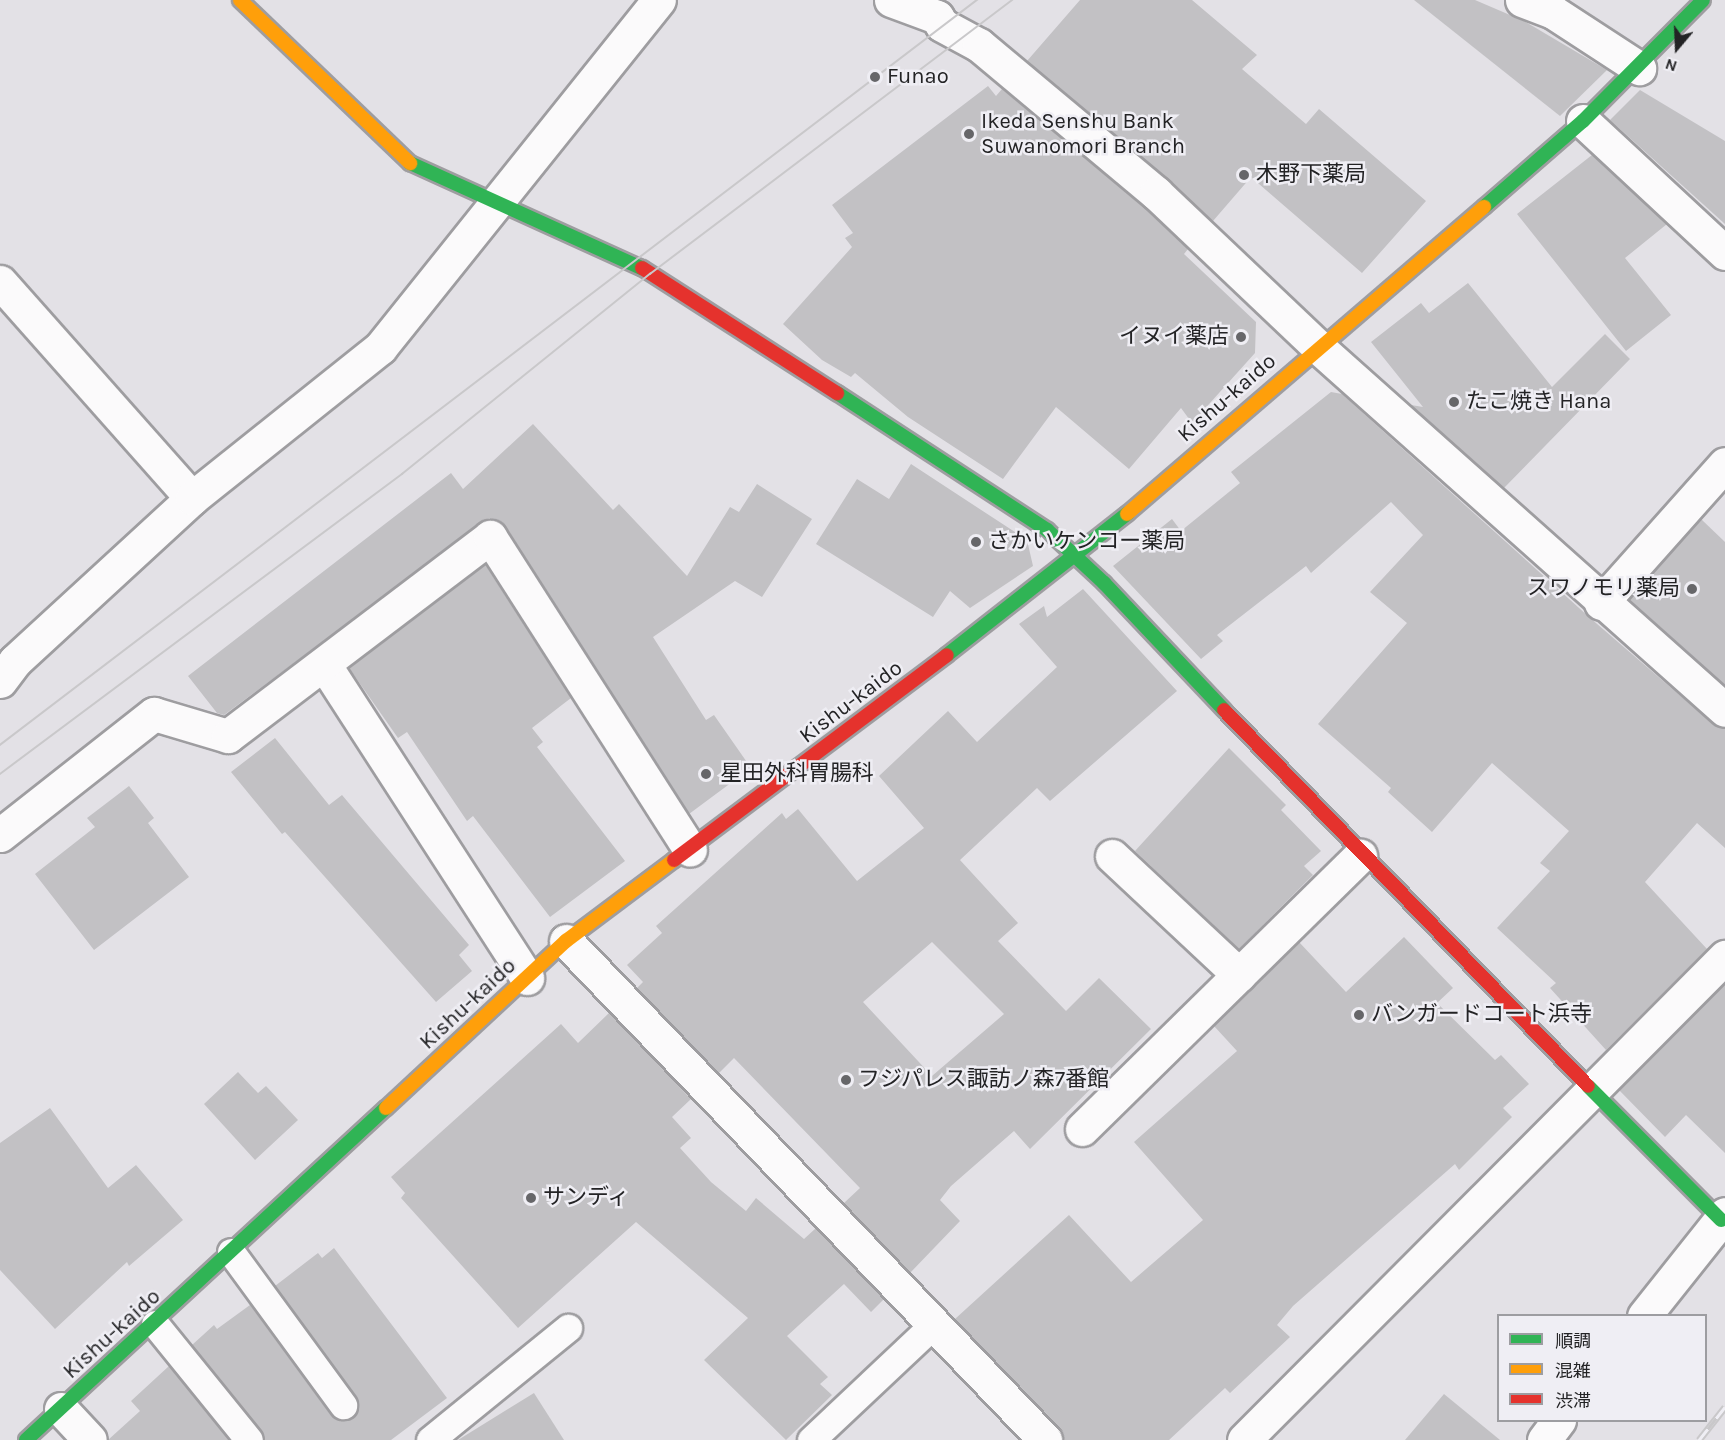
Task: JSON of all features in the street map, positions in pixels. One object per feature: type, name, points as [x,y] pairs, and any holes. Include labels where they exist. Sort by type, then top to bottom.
[{"type":"street","points":[[240,0],[404,160],[631,262],[680,290],[1047,530],[1077,557],[1360,856],[1723,1217],[1646,1314]]},
{"type":"street","points":[[0,681],[15,661],[192,498],[380,348],[499,204],[659,0]]},
{"type":"street","points":[[891,0],[937,17],[942,25],[995,56],[1156,193],[1318,347],[1601,603],[1725,710]]},
{"type":"street","points":[[1522,0],[1553,12],[1639,68]]},
{"type":"street","name":"Kishu-kaido","points":[[26,1440],[155,1324],[566,941],[1077,557],[1583,121],[1639,68],[1703,0]]},
{"type":"street","points":[[1583,121],[1725,253]]},
{"type":"street","points":[[0,282],[192,498]]},
{"type":"street","points":[[1601,603],[1725,464]]},
{"type":"street","points":[[0,835],[154,714],[228,736],[490,537],[690,850]]},
{"type":"street","points":[[324,664],[527,978]]},
{"type":"street","points":[[1112,856],[1239,975]]},
{"type":"street","points":[[1082,1129],[1360,856]]},
{"type":"street","points":[[566,941],[1045,1440]]},
{"type":"street","points":[[1244,1440],[1591,1088],[1725,957]]},
{"type":"street","points":[[61,1409],[90,1440]]},
{"type":"street","points":[[1544,1440],[1558,1422]]},
{"type":"lane","points":[[231,1252],[343,1405]]},
{"type":"lane","points":[[155,1324],[249,1440]]},
{"type":"lane","points":[[811,1440],[934,1324]]},
{"type":"lane","points":[[430,1440],[568,1328]]},
{"type":"building","points":[[1080,0],[1192,0],[1257,55],[1242,69],[1278,100],[1306,124],[1319,109],[1426,201],[1362,273],[1251,177],[1213,221],[1027,61]]},
{"type":"building","points":[[1414,0],[1475,0],[1524,21],[1607,70],[1560,116]]},
{"type":"building","points":[[988,86],[996,96],[1002,89],[1144,207],[1188,249],[1184,254],[1256,322],[1255,353],[1192,423],[1181,408],[1129,469],[1056,407],[1003,479],[908,417],[855,373],[851,377],[822,360],[783,324],[852,247],[845,238],[853,233],[832,205]]},
{"type":"building","points":[[1640,90],[1725,141],[1725,224],[1610,120]]},
{"type":"building","points":[[1592,155],[1667,224],[1625,258],[1671,315],[1626,351],[1517,214]]},
{"type":"building","points":[[1468,283],[1552,387],[1605,334],[1630,359],[1504,488],[1411,405],[1423,407],[1371,342],[1421,303],[1429,313]]},
{"type":"building","points":[[1331,392],[1342,394],[1589,617],[1713,724],[1725,728],[1725,848],[1697,823],[1645,882],[1707,949],[1606,1050],[1550,988],[1556,983],[1497,928],[1550,871],[1540,863],[1569,831],[1492,763],[1432,832],[1388,792],[1391,788],[1318,724],[1407,623],[1370,592],[1423,535],[1391,502],[1311,573],[1306,566],[1217,635],[1223,641],[1201,659],[1113,566],[1172,519],[1181,531],[1240,483],[1231,472]]},
{"type":"building","points":[[533,424],[613,510],[619,504],[687,576],[730,507],[739,512],[757,484],[812,519],[762,597],[735,581],[653,637],[706,720],[714,715],[751,768],[689,814],[506,527],[489,518],[224,715],[217,713],[188,676],[451,473],[463,489]]},
{"type":"building","points":[[911,464],[1027,540],[1033,566],[970,608],[950,591],[933,617],[816,544],[857,479],[889,499]]},
{"type":"building","points":[[1701,519],[1725,542],[1725,685],[1629,599]]},
{"type":"building","points":[[485,564],[571,698],[532,728],[543,742],[537,747],[625,861],[550,917],[473,816],[467,821],[407,732],[398,738],[349,668]]},
{"type":"building","points":[[1083,589],[1177,691],[1050,801],[1037,788],[960,860],[1018,923],[998,941],[1066,1011],[1099,978],[1151,1029],[1030,1149],[1014,1131],[951,1186],[940,1200],[960,1221],[910,1273],[844,1203],[860,1188],[734,1058],[719,1073],[637,988],[643,982],[627,965],[662,933],[656,926],[782,813],[786,819],[798,809],[857,881],[924,828],[879,776],[948,711],[977,742],[1057,667],[1019,624],[1044,606],[1047,617]],"holes":[[[932,942],[1004,1014],[932,1076],[863,1002]]]},
{"type":"building","points":[[275,738],[329,805],[342,795],[469,945],[459,955],[472,971],[436,1002],[285,832],[282,834],[231,772]]},
{"type":"building","points":[[1229,748],[1286,805],[1281,810],[1321,851],[1304,866],[1313,875],[1239,949],[1135,851]]},
{"type":"building","points":[[129,786],[154,818],[148,823],[189,877],[94,950],[35,874],[95,827],[87,818]]},
{"type":"building","points":[[1404,937],[1453,988],[1437,1003],[1495,1060],[1501,1055],[1529,1084],[1503,1108],[1512,1117],[1459,1170],[1455,1164],[1293,1306],[1277,1325],[1290,1337],[1230,1393],[1225,1388],[1169,1440],[1065,1440],[1059,1427],[955,1319],[1069,1215],[1131,1282],[1203,1220],[1134,1142],[1237,1051],[1214,1026],[1299,942],[1346,992]]},
{"type":"building","points":[[1725,984],[1725,1153],[1686,1115],[1665,1137],[1619,1090]]},
{"type":"building","points":[[609,1013],[691,1099],[672,1117],[691,1138],[680,1148],[711,1182],[746,1211],[756,1198],[804,1239],[816,1228],[884,1299],[871,1312],[844,1284],[787,1336],[828,1377],[820,1384],[832,1395],[786,1440],[704,1360],[748,1318],[636,1222],[518,1328],[401,1198],[405,1193],[391,1177],[561,1024],[578,1043]]},
{"type":"building","points":[[238,1072],[258,1093],[266,1086],[298,1120],[255,1160],[204,1104]]},
{"type":"building","points":[[50,1108],[108,1188],[136,1165],[183,1220],[129,1266],[127,1262],[55,1329],[0,1270],[0,1143]]},
{"type":"building","points":[[334,1248],[447,1398],[391,1440],[264,1440],[192,1345],[214,1325],[217,1329],[250,1305],[330,1414],[337,1420],[352,1418],[358,1411],[356,1396],[275,1286],[318,1253],[322,1258]]},
{"type":"building","points":[[169,1366],[229,1440],[108,1440],[140,1411],[131,1401]]},
{"type":"building","points":[[534,1393],[564,1440],[458,1440]]},
{"type":"building","points":[[1444,1394],[1500,1440],[1405,1440]]},
{"type":"tram line","points":[[0,745],[977,0]]},
{"type":"tram line","points":[[0,774],[402,474],[650,274],[1012,0]]},
{"type":"railway","points":[[1699,1440],[1725,1407]]},
{"type":"traffic: fast","points":[[1484,207],[1583,121],[1703,0]]},
{"type":"traffic: fast","points":[[410,163],[642,268]]},
{"type":"traffic: fast","points":[[837,393],[1047,530],[1104,583],[1224,710]]},
{"type":"traffic: fast","points":[[947,655],[1127,514]]},
{"type":"traffic: fast","points":[[1588,1086],[1721,1220]]},
{"type":"traffic: fast","points":[[26,1440],[386,1108]]},
{"type":"traffic: slow","points":[[240,0],[410,163]]},
{"type":"traffic: slow","points":[[1127,514],[1484,207]]},
{"type":"traffic: slow","points":[[386,1108],[566,941],[674,860]]},
{"type":"traffic: jam","points":[[642,268],[837,393]]},
{"type":"traffic: jam","points":[[674,860],[947,655]]},
{"type":"traffic: jam","points":[[1224,710],[1588,1086]]},
{"type":"place","name":"Funao","points":[[875,77]]},
{"type":"place","name":"Ikeda Senshu Bank Suwanomori Branch","points":[[969,134]]},
{"type":"place","name":"木野下薬局","points":[[1244,175]]},
{"type":"place","name":"イヌイ薬店","points":[[1241,337]]},
{"type":"place","name":"たこ焼き Hana","points":[[1454,402]]},
{"type":"place","name":"さかいケンコー薬局","points":[[976,542]]},
{"type":"place","name":"スワノモリ薬局","points":[[1692,589]]},
{"type":"place","name":"星田外科胃腸科","points":[[706,774]]},
{"type":"place","name":"バンガードコート浜寺","points":[[1359,1015]]},
{"type":"place","name":"フジパレス諏訪ノ森7番館","points":[[846,1080]]},
{"type":"place","name":"サンディ","points":[[531,1198]]}]
